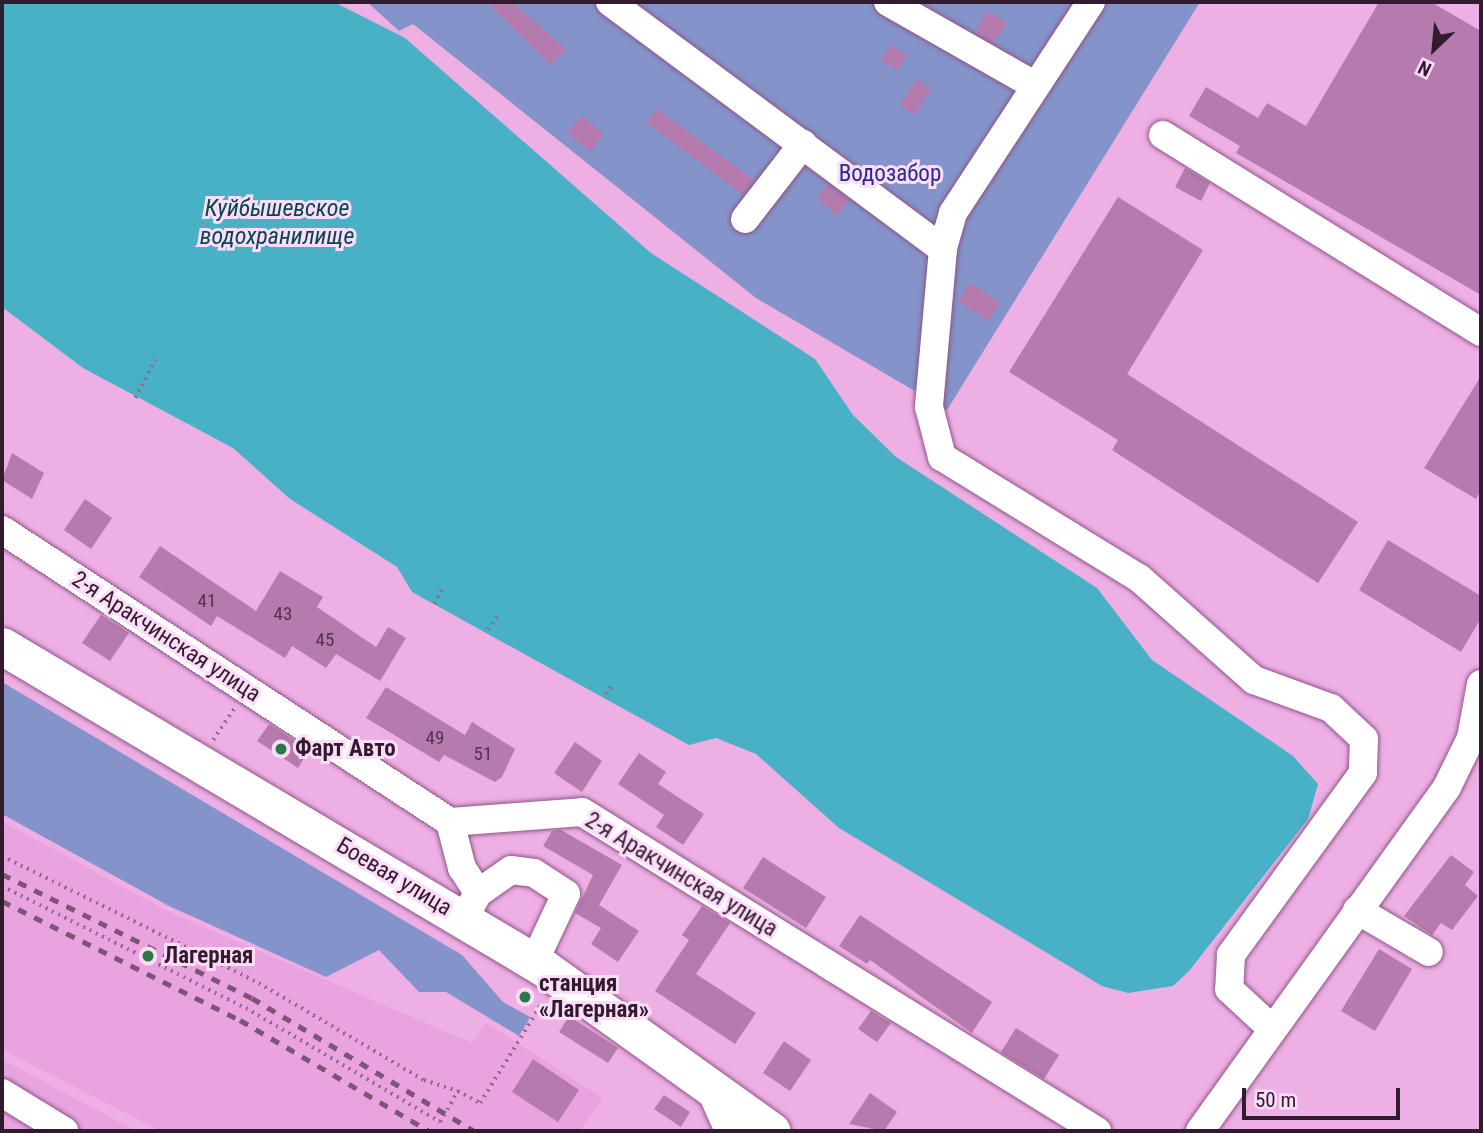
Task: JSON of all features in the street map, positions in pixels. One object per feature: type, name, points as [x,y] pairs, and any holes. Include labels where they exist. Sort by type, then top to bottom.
[{"type":"main road","name":"Боевая улица","points":[[2,646],[200,761],[470,906],[534,962],[705,1079],[772,1131]]},
{"type":"street","points":[[610,2],[943,249]]},
{"type":"street","points":[[888,2],[1034,85]]},
{"type":"street","points":[[1091,2],[953,212],[943,249],[929,408],[942,457],[1139,578],[1254,680],[1331,708],[1364,739],[1363,773],[1231,955],[1229,989],[1270,1027]]},
{"type":"street","points":[[1163,135],[1481,332]]},
{"type":"street","points":[[745,219],[803,145]]},
{"type":"street","name":"2-я Аракчинская улица","points":[[2,530],[450,822],[582,812],[1097,1131]]},
{"type":"street","points":[[1200,1131],[1270,1027],[1447,787],[1471,738],[1481,684]]},
{"type":"street","points":[[450,822],[470,906],[511,870],[534,873],[566,894],[534,962]]},
{"type":"street","points":[[1357,910],[1429,952]]},
{"type":"street","points":[[705,1079],[729,1131]]},
{"type":"street","points":[[2,1093],[64,1131]]},
{"type":"path","points":[[135,398],[155,360]]},
{"type":"path","points":[[434,604],[443,586]]},
{"type":"path","points":[[488,630],[498,615]]},
{"type":"path","points":[[605,694],[612,686]]},
{"type":"path","points":[[200,761],[247,690]]},
{"type":"path","points":[[2,856],[259,983],[424,1080],[458,1091],[480,1103],[542,1003]]},
{"type":"path","points":[[2,886],[246,1008],[440,1122],[458,1091]]},
{"type":"shaded area","points":[[2,821],[167,911],[472,1043],[486,1023],[603,1098],[580,1131],[160,1131],[2,1049]]},
{"type":"shaded area","points":[[2,1060],[90,1106],[135,1131],[2,1131]]},
{"type":"green space","name":"Водозабор","points":[[367,2],[1200,2],[947,410],[756,298],[413,24],[399,31]]},
{"type":"green space","points":[[2,682],[462,955],[503,1002],[530,1017],[519,1036],[446,992],[419,992],[379,950],[326,977],[169,906],[2,814]]},
{"type":"water","name":"Куйбышевское водохранилище","points":[[2,2],[334,2],[405,38],[651,253],[815,359],[853,415],[896,457],[1097,588],[1152,660],[1293,756],[1318,784],[1308,819],[1189,971],[1173,986],[1128,993],[1102,986],[839,828],[756,754],[716,738],[689,745],[412,592],[397,567],[290,499],[233,448],[83,368],[2,307]]},
{"type":"building","points":[[487,2],[511,2],[566,49],[551,65]]},
{"type":"building","points":[[1379,2],[1431,2],[1481,31],[1481,295],[1236,153],[1240,146],[1189,116],[1206,87],[1258,118],[1267,103],[1306,126]]},
{"type":"building","points":[[988,11],[1007,23],[994,43],[974,32]]},
{"type":"building","points":[[891,45],[907,55],[898,71],[881,60]]},
{"type":"building","points":[[917,79],[931,89],[915,115],[900,105]]},
{"type":"building","points":[[657,109],[754,180],[743,195],[647,123]]},
{"type":"building","points":[[581,116],[604,134],[590,151],[567,133]]},
{"type":"building","points":[[1185,168],[1210,183],[1201,201],[1175,187]]},
{"type":"building","points":[[828,184],[849,200],[837,215],[817,199]]},
{"type":"building","points":[[1118,197],[1203,250],[1127,374],[1358,522],[1318,583],[1112,450],[1118,440],[1009,372]]},
{"type":"building","points":[[970,283],[1000,303],[988,321],[958,301]]},
{"type":"building","points":[[1481,376],[1481,490],[1476,499],[1424,468]]},
{"type":"building","points":[[12,453],[44,473],[32,499],[2,480]]},
{"type":"building","points":[[85,499],[112,518],[91,549],[64,530]]},
{"type":"building","points":[[1388,540],[1481,596],[1481,618],[1461,652],[1359,590]]},
{"type":"building","points":[[160,546],[256,611],[280,571],[323,597],[317,607],[376,647],[388,627],[406,638],[380,681],[336,654],[326,668],[292,646],[285,658],[217,616],[211,626],[139,577]]},
{"type":"building","points":[[101,615],[129,633],[110,661],[82,643]]},
{"type":"building","points":[[386,687],[465,735],[472,722],[515,749],[502,777],[495,782],[444,755],[439,762],[366,718]]},
{"type":"building","points":[[269,724],[309,750],[298,768],[257,741]]},
{"type":"building","points":[[575,742],[602,761],[582,792],[554,773]]},
{"type":"building","points":[[639,753],[666,772],[658,784],[704,814],[683,845],[656,827],[664,815],[618,784]]},
{"type":"building","points":[[561,830],[622,865],[599,905],[639,931],[618,962],[591,944],[601,928],[575,913],[593,875],[543,846],[552,831]]},
{"type":"building","points":[[1451,855],[1474,872],[1465,885],[1478,896],[1452,930],[1441,923],[1432,935],[1404,916]]},
{"type":"building","points":[[763,857],[826,897],[806,928],[743,888]]},
{"type":"building","points":[[702,906],[730,923],[696,974],[756,1013],[735,1044],[655,991],[689,940],[682,935]]},
{"type":"building","points":[[860,915],[992,1002],[972,1033],[870,960],[867,964],[839,946]]},
{"type":"building","points":[[1379,949],[1412,969],[1375,1031],[1341,1011]]},
{"type":"building","points":[[871,1011],[891,1023],[877,1042],[858,1029]]},
{"type":"building","points":[[569,1016],[618,1048],[608,1063],[559,1032]]},
{"type":"building","points":[[1016,1028],[1059,1055],[1044,1079],[1001,1052]]},
{"type":"building","points":[[784,1041],[811,1060],[790,1091],[763,1073]]},
{"type":"building","points":[[533,1059],[579,1090],[558,1122],[512,1092]]},
{"type":"building","points":[[870,1093],[897,1112],[884,1131],[849,1124]]},
{"type":"building","points":[[664,1095],[690,1112],[681,1127],[654,1109]]},
{"type":"railway","points":[[2,874],[252,998],[474,1131]]},
{"type":"railway","points":[[2,901],[240,1020],[429,1131]]},
{"type":"place","name":"Фарт Авто","points":[[281,749]]},
{"type":"place","name":"Лагерная","points":[[148,956]]},
{"type":"place","name":"станция «Лагерная»","points":[[525,997]]}]
